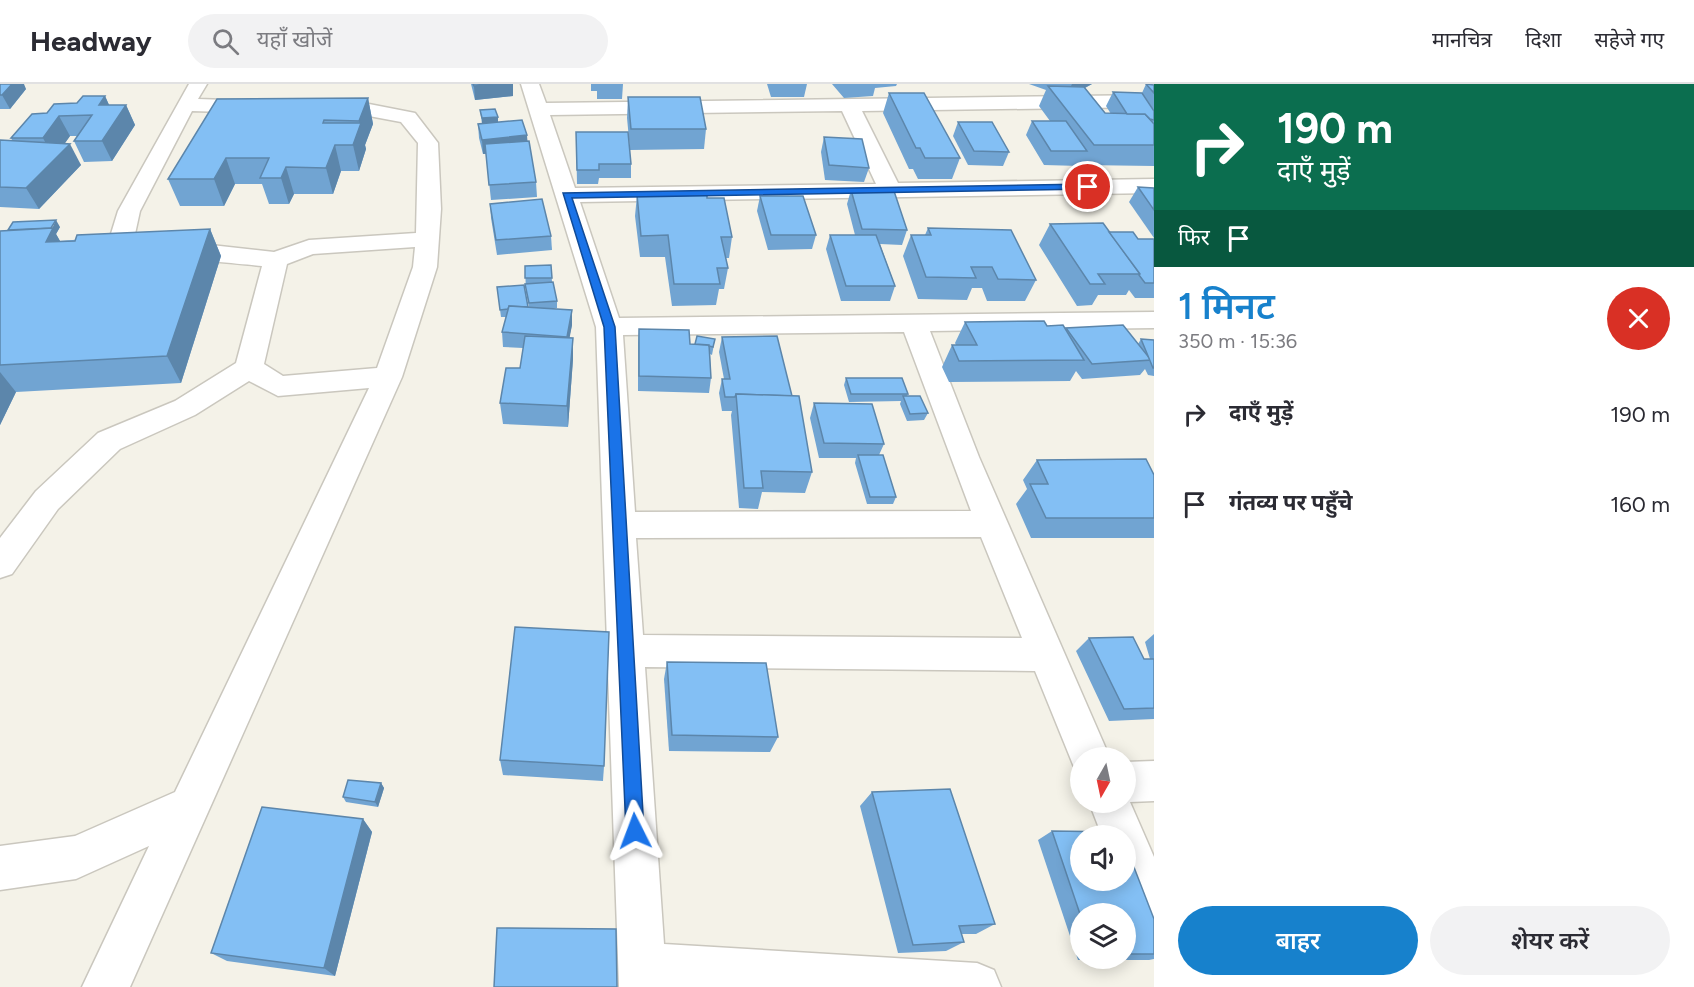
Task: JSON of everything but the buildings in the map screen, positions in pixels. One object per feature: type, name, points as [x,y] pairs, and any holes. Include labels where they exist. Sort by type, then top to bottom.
[{"type":"street","points":[[530,84],[609,327],[642,976],[977,987]]},
{"type":"street","points":[[995,84],[1042,103]]},
{"type":"street","points":[[106,987],[388,377],[425,267],[428,238],[430,209],[428,143],[408,117],[369,110],[294,108],[191,95],[129,211],[122,237],[144,245],[276,260],[309,247],[428,238]]},
{"type":"street","points":[[538,109],[1154,101]]},
{"type":"street","points":[[849,105],[890,190]]},
{"type":"street","points":[[566,195],[1154,186]]},
{"type":"street","points":[[0,564],[47,500],[109,441],[185,408],[249,368],[276,260]]},
{"type":"street","points":[[609,327],[1154,320]]},
{"type":"street","points":[[914,324],[993,524],[1085,747]]},
{"type":"street","points":[[249,368],[279,386],[388,377]]},
{"type":"street","points":[[619,525],[993,524]]},
{"type":"street","points":[[626,651],[1047,655]]},
{"type":"street","points":[[1136,782],[1154,781]]},
{"type":"street","points":[[0,868],[76,857],[189,807]]},
{"type":"street","points":[[1136,867],[1154,910]]},
{"type":"route","points":[[635,831],[609,327],[566,195],[1088,187]]}]
